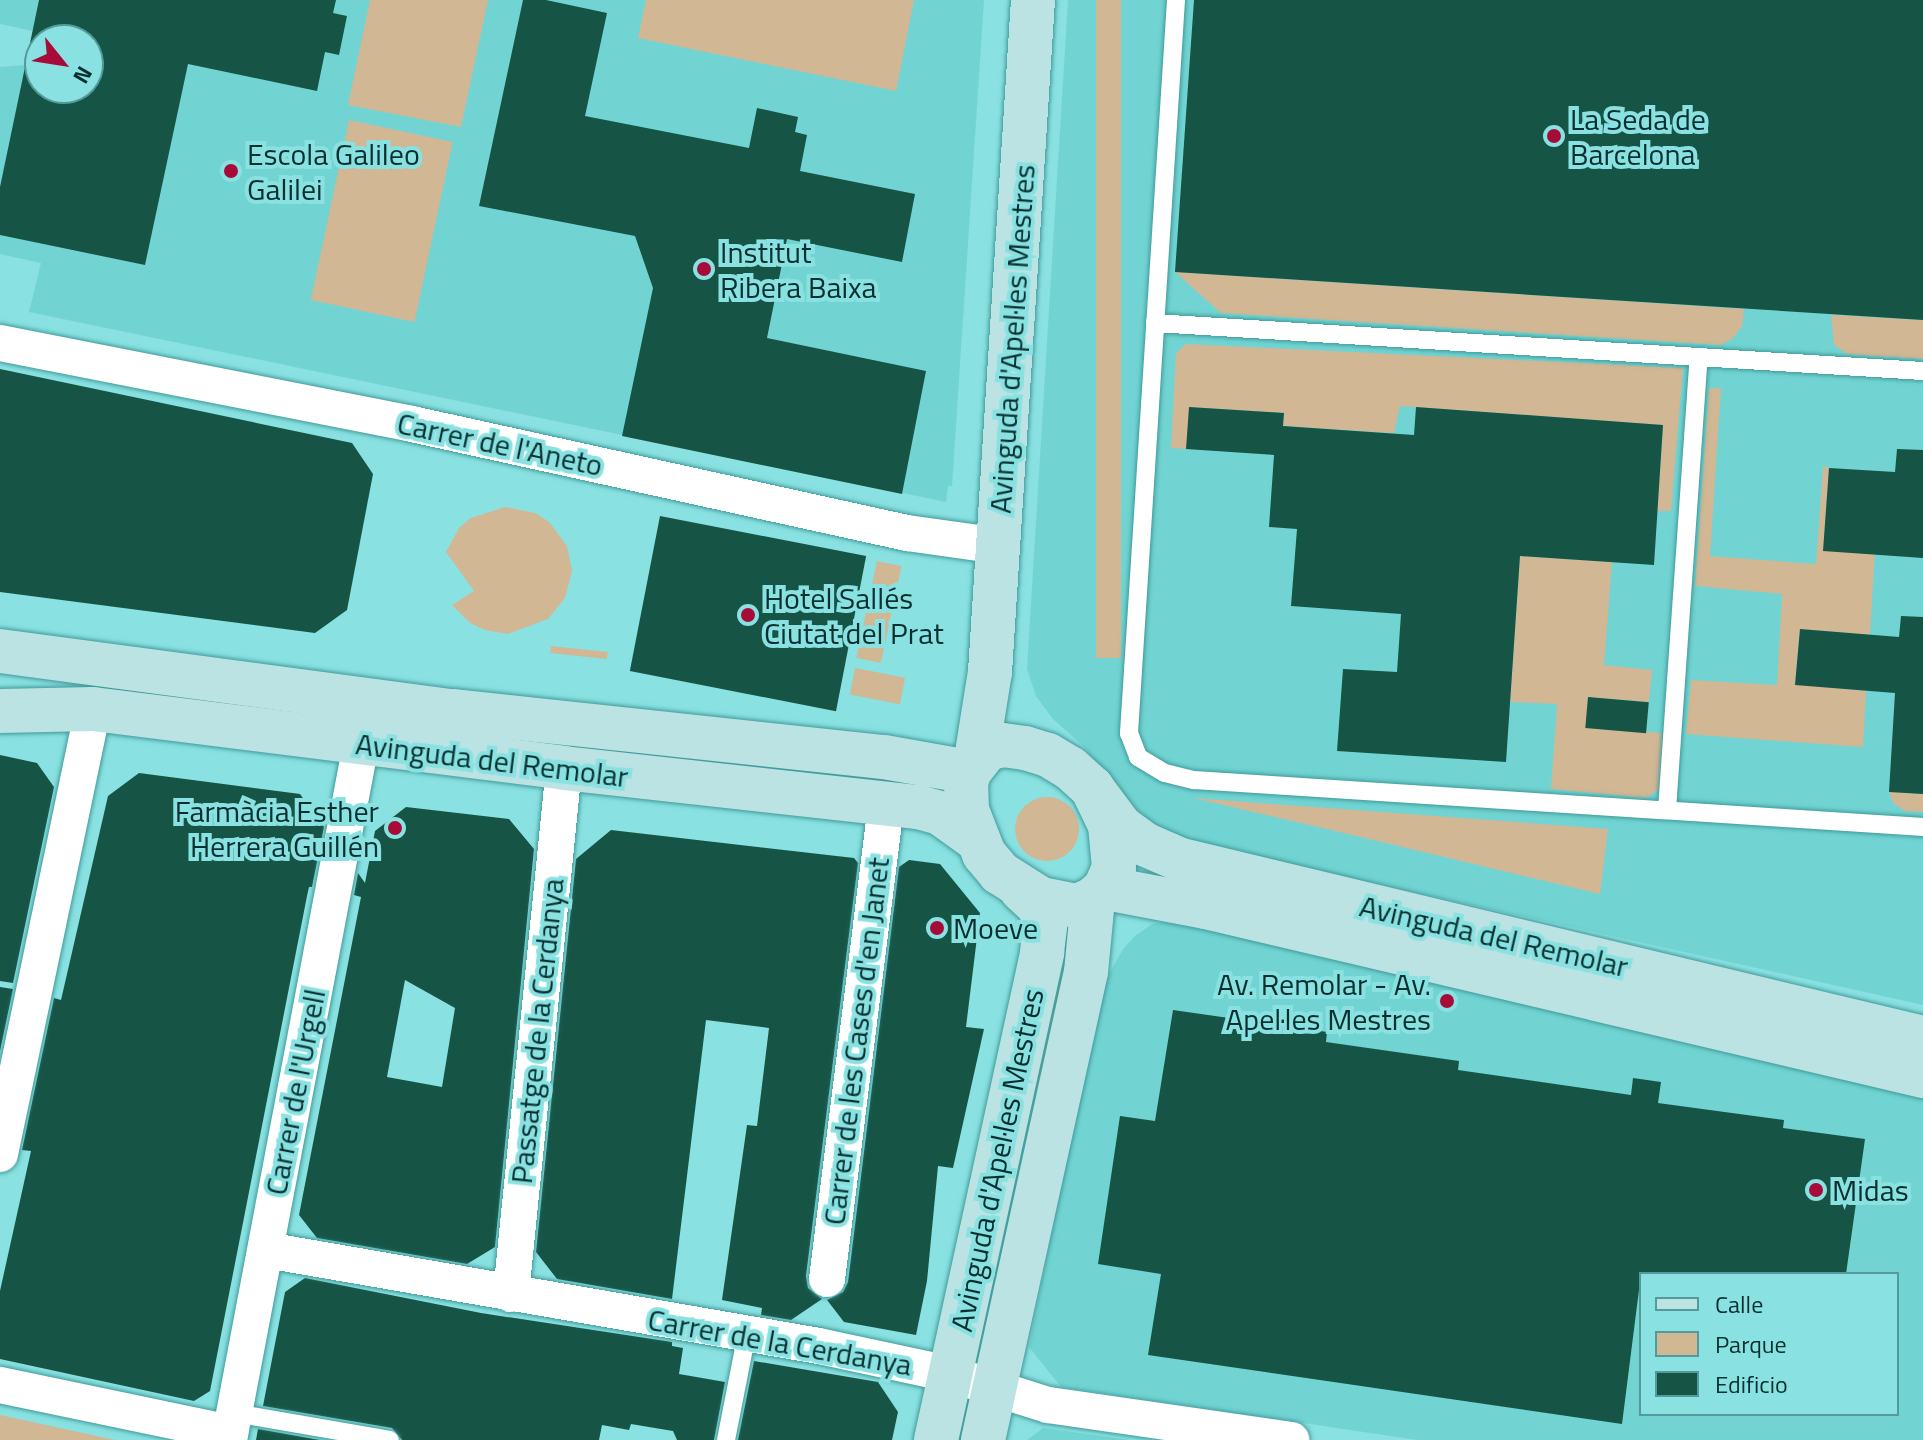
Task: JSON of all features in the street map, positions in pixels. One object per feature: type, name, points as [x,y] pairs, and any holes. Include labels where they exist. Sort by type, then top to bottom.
[{"type":"street","name":"Avinguda d'Apel·les Mestres","points":[[972,765],[989,677],[1033,0]]},
{"type":"street","name":"Carrer de l'Aneto","points":[[0,343],[412,424],[907,533],[999,546]]},
{"type":"street","name":"Avinguda del Remolar","points":[[0,651],[452,711],[924,763],[972,765]]},
{"type":"street","name":"Avinguda d'Apel·les Mestres","points":[[989,677],[994,695],[1006,714],[1048,755]]},
{"type":"street","points":[[924,763],[960,731],[989,677]]},
{"type":"street","points":[[0,1154],[93,709]]},
{"type":"street","name":"Avinguda del Remolar","points":[[0,711],[93,709],[361,744],[930,809],[976,839]]},
{"type":"street","points":[[361,744],[366,735],[382,724],[428,719],[452,711]]},
{"type":"street","name":"Carrer de l'Urgell","points":[[231,1429],[361,744]]},
{"type":"street","name":"Avinguda del Remolar","points":[[1092,788],[1110,825],[1114,868],[1099,894],[1077,906],[1062,905],[1021,889],[1000,873],[976,839],[967,810],[966,784],[972,765],[987,749],[1003,745],[1048,755],[1092,788],[1121,827],[1144,844],[1181,860],[1923,1038]]},
{"type":"street","name":"Passatge de la Cerdanya","points":[[511,1294],[564,768]]},
{"type":"street","name":"Carrer de les Cases d'en Janet","points":[[827,1279],[886,804]]},
{"type":"street","name":"Avinguda d'Apel·les Mestres","points":[[936,1440],[1042,952],[1046,921],[1038,905],[1021,889]]},
{"type":"street","name":"Avinguda d'Apel·les Mestres","points":[[983,1440],[1088,963],[1099,894]]},
{"type":"street","name":"Avinguda del Remolar","points":[[1099,894],[1206,907],[1923,1076]]},
{"type":"street","points":[[1088,963],[1116,930],[1171,902]]},
{"type":"street","name":"Carrer de la Cerdanya","points":[[266,1250],[747,1333],[950,1374],[994,1391],[1048,1405],[1292,1440]]},
{"type":"street","points":[[0,1385],[231,1429]]},
{"type":"lane","points":[[1176,0],[1129,733],[1138,757],[1165,773],[1194,780],[1923,827]]},
{"type":"lane","points":[[1155,323],[1923,371]]},
{"type":"lane","points":[[1667,810],[1699,357]]},
{"type":"lane","points":[[726,1440],[747,1333]]},
{"type":"lane","points":[[231,1429],[390,1440]]},
{"type":"shaded area","name":"Institut Ribera Baixa","points":[[0,0],[984,0],[952,486],[948,486],[946,502],[29,312],[41,263],[0,254],[0,67],[24,65],[24,104],[104,104],[104,24],[24,24],[24,29],[0,24]]},
{"type":"shaded area","points":[[1068,0],[1923,0],[1923,1005],[1202,845],[1164,832],[1136,809],[1081,744],[1053,719],[1036,696],[1027,669]]},
{"type":"shaded area","points":[[1173,921],[1923,1094],[1923,1440],[1417,1440],[1061,1387],[1029,1347],[1099,992],[1123,949],[1152,924]]},
{"type":"shaded area","points":[[1043,1428],[1129,1440],[1027,1440]]},
{"type":"green space","points":[[370,0],[488,0],[461,127],[348,105]]},
{"type":"green space","points":[[646,0],[914,0],[896,91],[638,38]]},
{"type":"green space","points":[[1096,0],[1121,0],[1121,658],[1096,658]]},
{"type":"green space","points":[[349,120],[453,142],[414,322],[311,300]]},
{"type":"green space","points":[[1175,272],[1744,309],[1742,326],[1733,338],[1721,345],[1221,313]]},
{"type":"green space","points":[[1831,315],[1923,320],[1923,359],[1847,354],[1834,345]]},
{"type":"green space","points":[[1186,344],[1683,368],[1671,511],[1657,511],[1663,425],[1400,406],[1394,433],[1283,426],[1284,413],[1190,407],[1186,449],[1171,448],[1176,353]]},
{"type":"green space","points":[[1709,388],[1721,388],[1710,556],[1816,564],[1823,466],[1829,468],[1823,551],[1878,496],[1870,635],[1800,629],[1795,684],[1866,691],[1863,747],[1686,734],[1691,680],[1777,685],[1782,594],[1695,586]]},
{"type":"green space","points":[[505,507],[535,513],[549,522],[567,546],[572,571],[565,598],[548,619],[508,634],[485,630],[470,623],[452,605],[474,591],[446,552],[459,528],[471,518]]},
{"type":"green space","points":[[1520,556],[1612,562],[1604,665],[1652,670],[1649,702],[1588,697],[1586,728],[1663,733],[1660,789],[1646,798],[1551,789],[1557,704],[1510,702]]},
{"type":"green space","points":[[877,561],[901,566],[881,663],[856,658]]},
{"type":"green space","points":[[551,646],[608,652],[607,659],[550,653]]},
{"type":"green space","points":[[855,668],[905,678],[900,704],[850,695]]},
{"type":"green space","points":[[1889,792],[1923,794],[1923,812],[1905,811],[1893,803]]},
{"type":"green space","points":[[1041,797],[1053,797],[1070,806],[1077,817],[1077,841],[1070,852],[1053,861],[1041,861],[1029,856],[1020,847],[1015,835],[1015,823],[1020,811],[1029,802]]},
{"type":"green space","points":[[1193,798],[1608,829],[1600,894],[1327,829]]},
{"type":"green space","points":[[1061,974],[1071,977],[964,1327],[954,1324]]},
{"type":"green space","points":[[0,1415],[115,1440],[0,1440]]},
{"type":"building","points":[[39,0],[336,0],[333,13],[347,16],[339,55],[325,52],[317,91],[188,64],[145,265],[0,235],[0,187],[24,72],[24,104],[104,104],[104,24],[34,24]]},
{"type":"building","points":[[523,0],[546,0],[607,13],[585,116],[749,148],[757,108],[798,117],[795,132],[807,135],[800,171],[915,194],[902,262],[787,239],[767,338],[926,371],[902,494],[622,436],[653,288],[635,236],[479,206]]},
{"type":"building","name":"La Seda de Barcelona","points":[[1194,0],[1923,0],[1923,320],[1175,272]]},
{"type":"building","points":[[0,369],[352,443],[373,474],[347,610],[315,633],[0,592]]},
{"type":"building","points":[[1189,407],[1284,413],[1283,426],[1414,435],[1416,407],[1663,425],[1654,565],[1520,556],[1506,762],[1337,751],[1343,669],[1397,672],[1401,614],[1291,606],[1297,529],[1269,527],[1274,455],[1186,449]]},
{"type":"building","points":[[1897,449],[1923,450],[1923,558],[1823,551],[1829,468],[1895,472]]},
{"type":"building","name":"Hotel Sallés Ciutat del Prat","points":[[660,516],[866,556],[836,711],[630,671]]},
{"type":"building","points":[[1901,616],[1923,617],[1923,794],[1889,792],[1895,693],[1795,685],[1800,629],[1899,637]]},
{"type":"building","points":[[1588,697],[1649,702],[1646,733],[1585,728]]},
{"type":"building","points":[[0,755],[37,763],[54,787],[13,983],[0,981]]},
{"type":"building","points":[[139,773],[300,794],[324,827],[312,887],[309,887],[307,896],[210,1391],[194,1401],[0,1359],[0,1291],[31,1151],[22,1150],[54,998],[61,1000],[108,796]]},
{"type":"building","points":[[406,807],[509,819],[534,849],[495,1247],[467,1264],[317,1238],[299,1215],[361,897],[354,895],[358,873],[365,883],[375,831]],"holes":[[[405,980],[455,1008],[442,1087],[387,1077]]]},
{"type":"building","points":[[611,830],[854,858],[858,863],[806,1276],[808,1288],[822,1299],[791,1320],[761,1315],[762,1308],[722,1300],[747,1125],[757,1126],[769,1028],[706,1020],[672,1299],[557,1279],[536,1252],[576,859]]},
{"type":"building","points":[[909,860],[940,864],[980,913],[966,1027],[984,1029],[953,1168],[938,1166],[927,1281],[916,1335],[844,1322],[827,1300],[843,1292],[848,1282],[899,867]]},
{"type":"building","points":[[0,987],[13,989],[0,1051]]},
{"type":"building","points":[[1173,1010],[1327,1032],[1326,1042],[1459,1061],[1458,1070],[1631,1095],[1633,1078],[1661,1082],[1658,1103],[1784,1120],[1783,1128],[1865,1139],[1846,1272],[1639,1272],[1622,1424],[1148,1355],[1161,1274],[1098,1264],[1120,1116],[1155,1121]]},
{"type":"building","points":[[305,1278],[481,1313],[672,1342],[672,1346],[683,1348],[679,1374],[725,1382],[714,1440],[677,1440],[673,1431],[631,1424],[629,1430],[602,1425],[599,1440],[402,1440],[392,1428],[263,1406],[285,1292]]},
{"type":"building","points":[[754,1361],[878,1382],[898,1412],[892,1440],[738,1440]]},
{"type":"building","points":[[258,1429],[320,1440],[256,1440]]},
{"type":"place","name":"La Seda de Barcelona","points":[[1554,136]]},
{"type":"place","name":"Escola Galileo Galilei","points":[[231,171]]},
{"type":"place","name":"Institut Ribera Baixa","points":[[704,269]]},
{"type":"place","name":"Hotel Sallés Ciutat del Prat","points":[[748,615]]},
{"type":"place","name":"Farmàcia Esther Herrera Guillén","points":[[395,828]]},
{"type":"place","name":"Moeve","points":[[937,928]]},
{"type":"place","name":"Av. Remolar - Av. Apel·les Mestres","points":[[1447,1001]]},
{"type":"place","name":"Midas","points":[[1816,1190]]}]
